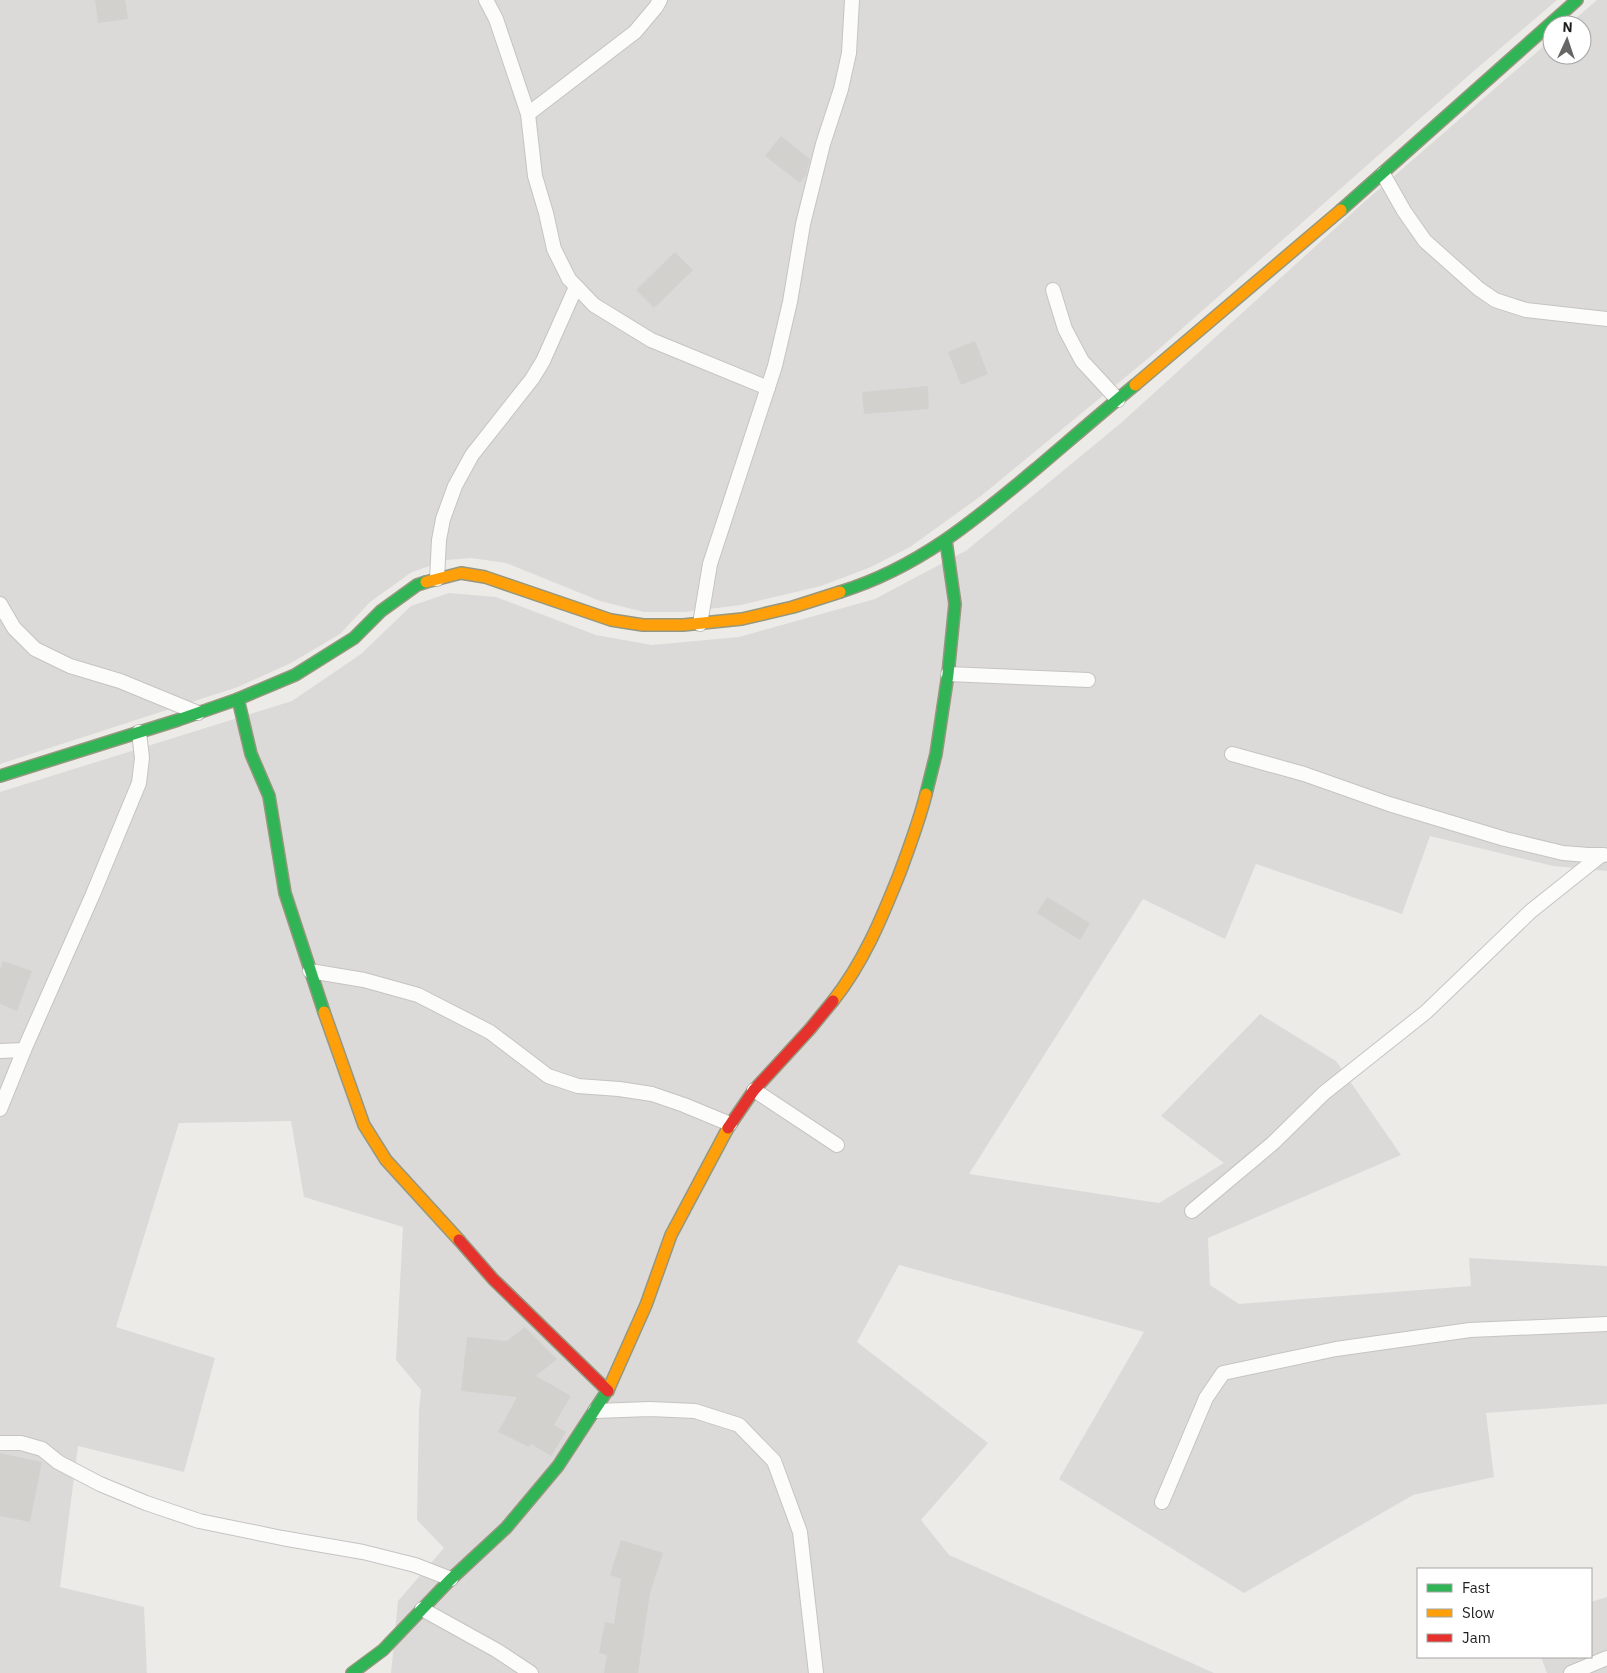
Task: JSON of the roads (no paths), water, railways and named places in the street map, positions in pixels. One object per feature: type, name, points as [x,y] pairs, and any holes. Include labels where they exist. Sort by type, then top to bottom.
[{"type":"street","points":[[486,0],[496,19],[528,114],[535,176],[554,249],[569,280],[594,305],[652,340],[768,388]]},
{"type":"street","points":[[528,114],[635,32],[656,8],[660,0]]},
{"type":"street","points":[[700,624],[710,564],[775,366],[790,302],[802,224],[824,144],[842,89],[850,53],[852,0]]},
{"type":"street","points":[[0,776],[198,713],[295,675],[354,638],[381,611],[417,585],[461,573],[485,577],[611,620],[643,625],[700,624],[742,619],[792,607],[866,584],[946,541],[1012,490],[1383,174],[1577,0]]},
{"type":"street","points":[[1383,174],[1404,211],[1425,241],[1479,289],[1495,300],[1526,310],[1607,319]]},
{"type":"street","points":[[437,579],[438,540],[443,519],[455,486],[472,455],[532,379],[543,361],[576,287]]},
{"type":"street","points":[[1053,290],[1065,329],[1082,361],[1118,400]]},
{"type":"street","points":[[352,1673],[383,1650],[451,1579],[506,1528],[558,1466],[608,1391],[646,1305],[671,1235],[730,1124],[754,1090],[810,1029],[849,981],[877,930],[920,820],[936,754],[948,674],[955,604],[946,541]]},
{"type":"street","points":[[0,604],[14,628],[34,649],[70,666],[120,682],[198,713]]},
{"type":"street","points":[[948,674],[1088,680]]},
{"type":"street","points":[[238,698],[251,754],[269,796],[285,893],[364,1125],[386,1160],[447,1226],[492,1279],[608,1391]]},
{"type":"street","points":[[0,1109],[139,783],[142,758],[138,732]]},
{"type":"street","points":[[1232,754],[1304,774],[1389,804],[1505,840],[1562,853],[1604,855]]},
{"type":"street","points":[[1192,1211],[1273,1143],[1324,1093],[1426,1012],[1531,911],[1604,855]]},
{"type":"street","points":[[310,971],[364,980],[418,995],[490,1032],[548,1076],[578,1086],[652,1094],[730,1124]]},
{"type":"street","points":[[0,1051],[24,1050]]},
{"type":"street","points":[[754,1090],[837,1145]]},
{"type":"street","points":[[1162,1502],[1206,1398],[1223,1373],[1336,1348],[1470,1330],[1607,1324]]},
{"type":"street","points":[[594,1412],[650,1409],[695,1412],[739,1426],[774,1460],[800,1532],[816,1673]]},
{"type":"street","points":[[0,1443],[21,1443],[42,1449],[58,1462],[100,1484],[146,1503],[199,1520],[282,1538],[363,1552],[415,1565],[451,1579]]},
{"type":"street","points":[[422,1610],[496,1650],[531,1673]]},
{"type":"street","points":[[1571,1673],[1607,1658]]}]
